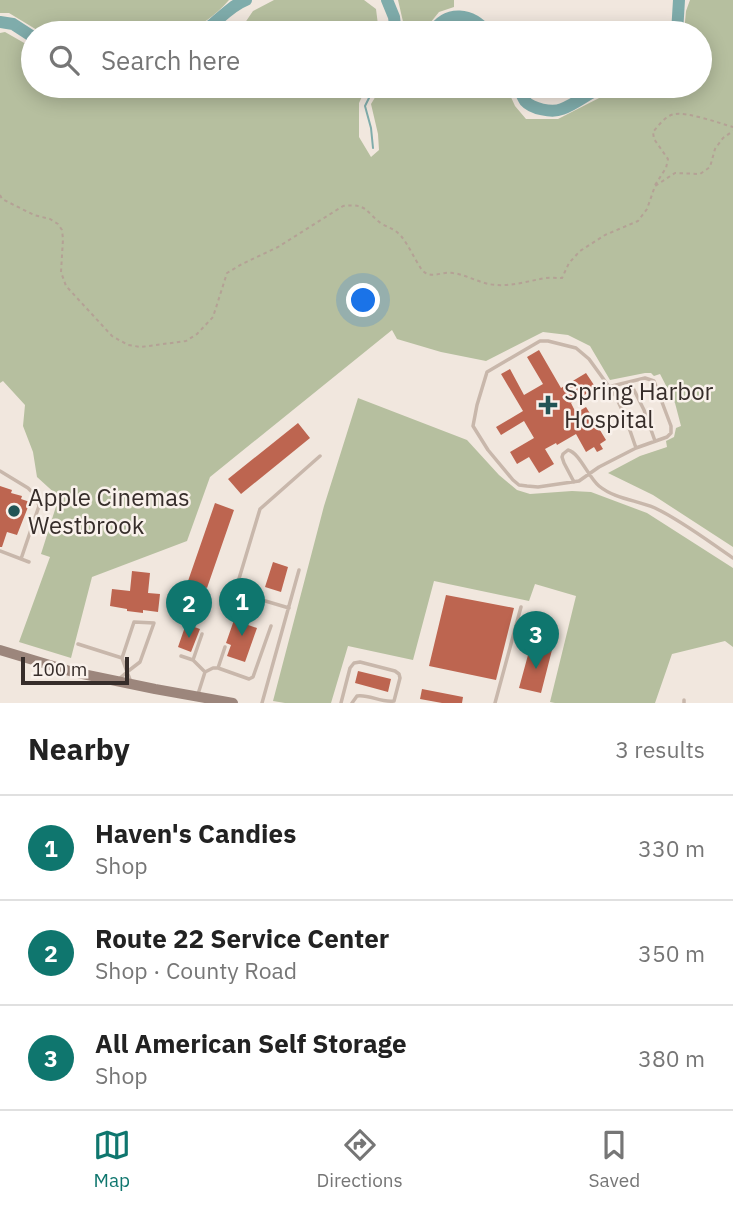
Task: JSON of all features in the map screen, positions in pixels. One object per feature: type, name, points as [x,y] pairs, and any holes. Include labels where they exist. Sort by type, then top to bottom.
[{"type":"main road","points":[[0,650],[73,672],[233,703]]},
{"type":"lane","points":[[608,387],[650,379],[656,385],[672,430],[667,437],[636,448],[574,482],[519,485],[488,450],[473,426],[487,372],[530,346],[540,341],[548,341],[576,348],[584,353],[608,387],[615,395],[636,448]]},
{"type":"lane","points":[[630,382],[645,410],[655,441]]},
{"type":"lane","points":[[574,482],[562,460],[563,454],[568,450],[575,452],[589,476],[600,486],[615,495],[666,514],[733,558]]},
{"type":"lane","points":[[289,608],[235,592],[260,509],[320,456]]},
{"type":"lane","points":[[0,471],[28,488],[36,496],[39,506],[21,559]]},
{"type":"lane","points":[[0,551],[29,562]]},
{"type":"lane","points":[[262,703],[299,570]]},
{"type":"lane","points":[[495,703],[521,607]]},
{"type":"lane","points":[[116,681],[127,672],[140,662],[154,623],[134,622],[122,658],[127,672],[131,684]]},
{"type":"lane","points":[[197,696],[205,672],[213,667],[251,678],[271,626]]},
{"type":"lane","points":[[193,660],[202,634]]},
{"type":"lane","points":[[78,644],[122,658]]},
{"type":"lane","points":[[218,668],[225,647]]},
{"type":"lane","points":[[181,656],[193,660],[205,672]]},
{"type":"lane","points":[[341,703],[350,668],[354,663],[360,662],[399,674],[394,701],[362,695],[357,696],[352,703]]},
{"type":"path","points":[[0,195],[2,199],[34,215],[58,224],[62,230],[61,272],[66,286],[112,337],[128,345],[141,347],[186,341],[197,334],[213,317],[227,273],[278,247],[344,206],[363,207],[384,225],[393,228],[403,237],[425,274],[449,272],[497,285],[542,278],[562,278],[569,263],[580,251],[605,235],[638,221],[647,209],[668,159],[654,139],[653,132],[668,117],[675,114],[688,115],[733,127]]},
{"type":"path","points":[[655,186],[675,173],[700,174],[710,167],[715,149],[723,138],[733,131]]},
{"type":"green space","points":[[0,0],[229,0],[206,21],[22,21],[9,13],[0,13]]},
{"type":"green space","points":[[274,0],[364,0],[376,9],[378,21],[246,21],[253,11]]},
{"type":"green space","points":[[398,0],[454,0],[454,7],[439,12],[432,21],[403,21]]},
{"type":"green space","points":[[690,0],[733,0],[733,547],[653,495],[608,473],[640,456],[667,447],[666,441],[674,437],[676,428],[681,426],[675,403],[660,374],[654,376],[645,373],[610,380],[590,346],[568,335],[543,332],[486,361],[397,339],[392,330],[210,477],[187,541],[92,577],[71,658],[19,642],[50,557],[41,554],[59,497],[37,477],[33,452],[23,426],[25,405],[3,381],[0,383],[0,33],[5,32],[21,41],[21,98],[361,98],[359,137],[371,157],[379,150],[371,104],[375,98],[511,98],[526,119],[558,119],[599,98],[712,98],[712,21],[685,21]]},
{"type":"green space","points":[[358,398],[467,440],[499,475],[517,490],[530,494],[591,492],[647,513],[733,568],[733,647],[725,641],[672,654],[655,703],[550,702],[576,596],[535,584],[529,601],[434,581],[413,660],[348,646],[331,703],[273,701],[324,506]]},
{"type":"building","points":[[539,350],[561,388],[586,373],[596,388],[571,403],[576,413],[586,407],[606,440],[600,444],[603,449],[597,452],[594,447],[586,452],[576,434],[557,445],[556,443],[545,449],[554,464],[539,473],[529,457],[517,464],[510,452],[534,438],[524,421],[501,435],[496,427],[523,411],[501,374],[510,369],[524,395],[543,384],[527,357]]},
{"type":"building","points":[[298,423],[310,438],[241,494],[228,479]]},
{"type":"building","name":"Apple Cinemas Westbrook","points":[[0,486],[12,490],[11,493],[30,502],[17,535],[7,532],[2,547],[0,547]]},
{"type":"building","points":[[215,503],[234,510],[207,588],[188,581]]},
{"type":"building","points":[[273,562],[288,567],[281,592],[265,587]]},
{"type":"building","points":[[132,571],[150,573],[148,593],[160,594],[158,612],[127,611],[110,606],[112,589],[130,591]]},
{"type":"building","points":[[446,595],[514,608],[496,680],[429,666]]},
{"type":"building","points":[[234,620],[257,628],[245,662],[227,656],[231,645],[226,643]]},
{"type":"building","points":[[186,624],[200,629],[191,652],[178,647]]},
{"type":"building","points":[[531,644],[552,650],[541,693],[519,688]]},
{"type":"building","points":[[358,671],[391,679],[388,692],[355,683]]},
{"type":"building","points":[[422,689],[463,697],[462,703],[420,699]]},
{"type":"waterway","points":[[217,21],[246,0]]},
{"type":"waterway","points":[[387,0],[394,21]]},
{"type":"waterway","points":[[678,21],[679,0]]},
{"type":"waterway","points":[[444,21],[460,16],[475,21]]},
{"type":"waterway","points":[[0,22],[13,24],[21,29]]},
{"type":"waterway","points":[[369,98],[365,106],[373,148]]},
{"type":"waterway","points":[[524,98],[528,104],[537,108],[553,111],[582,98]]},
{"type":"place","name":"Spring Harbor Hospital","points":[[548,405]]},
{"type":"place","name":"Apple Cinemas Westbrook","points":[[14,511]]},
{"type":"place","name":"Haven's Candies","points":[[242,636]]},
{"type":"place","name":"Route 22 Service Center","points":[[189,638]]},
{"type":"place","name":"All American Self Storage","points":[[536,669]]}]
